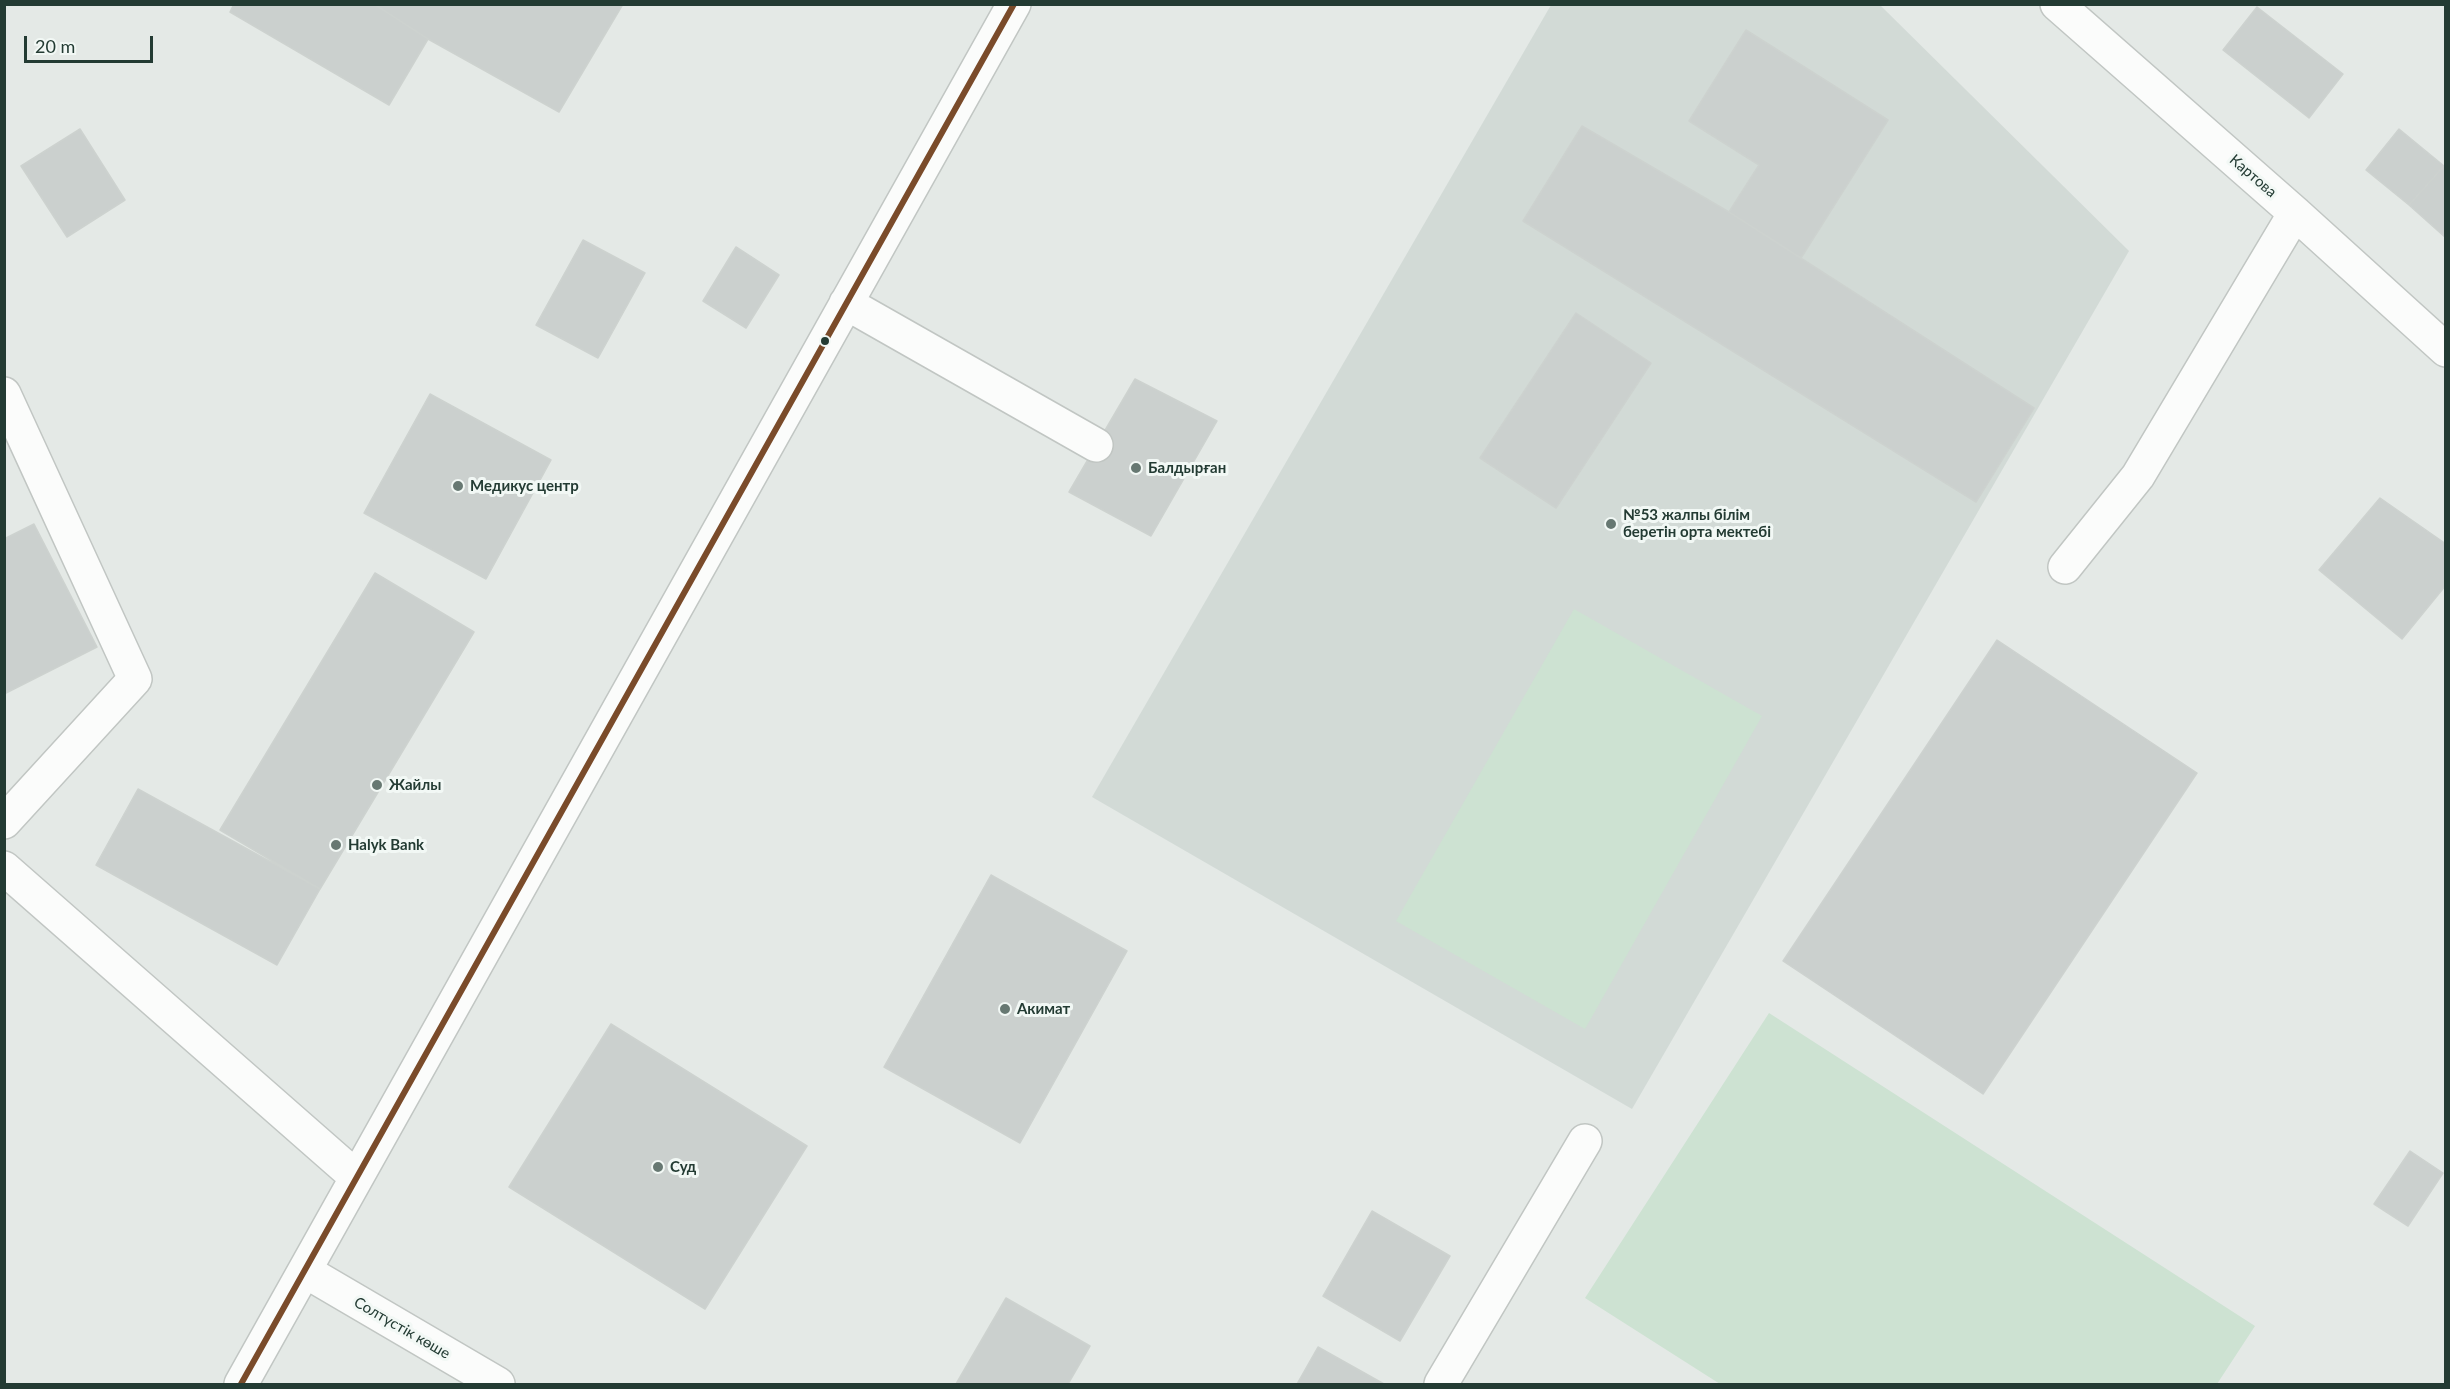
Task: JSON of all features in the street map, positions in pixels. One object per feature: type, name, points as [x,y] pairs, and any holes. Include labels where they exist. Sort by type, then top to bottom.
[{"type":"street","points":[[241,1384],[1014,4]]},
{"type":"street","name":"Картова","points":[[2057,4],[2295,213],[2445,350]]},
{"type":"street","points":[[2065,567],[2138,476],[2295,213]]},
{"type":"street","points":[[846,303],[1096,445]]},
{"type":"street","points":[[4,394],[135,679],[4,822]]},
{"type":"street","points":[[4,868],[356,1176]]},
{"type":"street","points":[[1441,1384],[1585,1141]]},
{"type":"street","name":"Солтүстік көше","points":[[305,1271],[498,1384]]},
{"type":"shaded area","name":"№53 жалпы білім беретін орта мектебі","points":[[1551,5],[1880,5],[2129,251],[1632,1109],[1092,797]]},
{"type":"green space","points":[[1574,609],[1762,716],[1585,1029],[1396,921]]},
{"type":"green space","points":[[1769,1013],[2255,1326],[2217,1384],[1720,1384],[1585,1298]]},
{"type":"building","points":[[234,4],[374,4],[428,39],[389,105],[230,12]]},
{"type":"building","points":[[374,4],[623,4],[559,112],[428,39]]},
{"type":"building","points":[[2257,7],[2343,74],[2309,118],[2223,50]]},
{"type":"building","points":[[1746,30],[1888,120],[1801,258],[1729,212],[1759,165],[1689,121]]},
{"type":"building","points":[[1582,126],[1729,212],[2034,408],[1976,502],[1523,221]]},
{"type":"building","points":[[80,129],[125,200],[67,237],[21,166]]},
{"type":"building","points":[[2399,129],[2444,166],[2409,205],[2366,170]]},
{"type":"building","points":[[2444,166],[2446,168],[2446,238],[2409,205]]},
{"type":"building","points":[[583,240],[645,273],[598,358],[536,325]]},
{"type":"building","points":[[736,247],[779,275],[746,328],[703,301]]},
{"type":"building","points":[[1576,313],[1651,363],[1556,508],[1480,458]]},
{"type":"building","name":"Балдырған","points":[[1135,379],[1217,421],[1151,536],[1069,492]]},
{"type":"building","name":"Медикус центр","points":[[430,394],[551,460],[486,579],[364,513]]},
{"type":"building","points":[[2380,498],[2446,544],[2446,585],[2402,639],[2319,570]]},
{"type":"building","points":[[34,524],[97,647],[4,694],[4,539]]},
{"type":"building","points":[[375,573],[474,632],[320,889],[220,830]]},
{"type":"building","points":[[1997,640],[2197,773],[1983,1094],[1783,961]]},
{"type":"building","points":[[138,789],[320,889],[277,965],[96,865]]},
{"type":"building","name":"Акимат","points":[[991,875],[1127,951],[1020,1143],[884,1067]]},
{"type":"building","name":"Суд","points":[[611,1024],[807,1146],[705,1309],[509,1187]]},
{"type":"building","points":[[2410,1151],[2443,1173],[2408,1226],[2374,1204]]},
{"type":"building","points":[[1372,1211],[1450,1256],[1400,1341],[1323,1296]]},
{"type":"building","points":[[1006,1298],[1090,1346],[1068,1384],[956,1384]]},
{"type":"building","points":[[1318,1347],[1384,1384],[1297,1384]]},
{"type":"transit line","points":[[241,1384],[1014,4]]},
{"type":"place","name":"Балдырған","points":[[1136,468]]},
{"type":"place","name":"Медикус центр","points":[[458,486]]},
{"type":"place","name":"№53 жалпы білім беретін орта мектебі","points":[[1611,524]]},
{"type":"place","name":"Жайлы","points":[[377,785]]},
{"type":"place","name":"Halyk Bank","points":[[336,845]]},
{"type":"place","name":"Акимат","points":[[1005,1009]]},
{"type":"place","name":"Суд","points":[[658,1167]]}]
